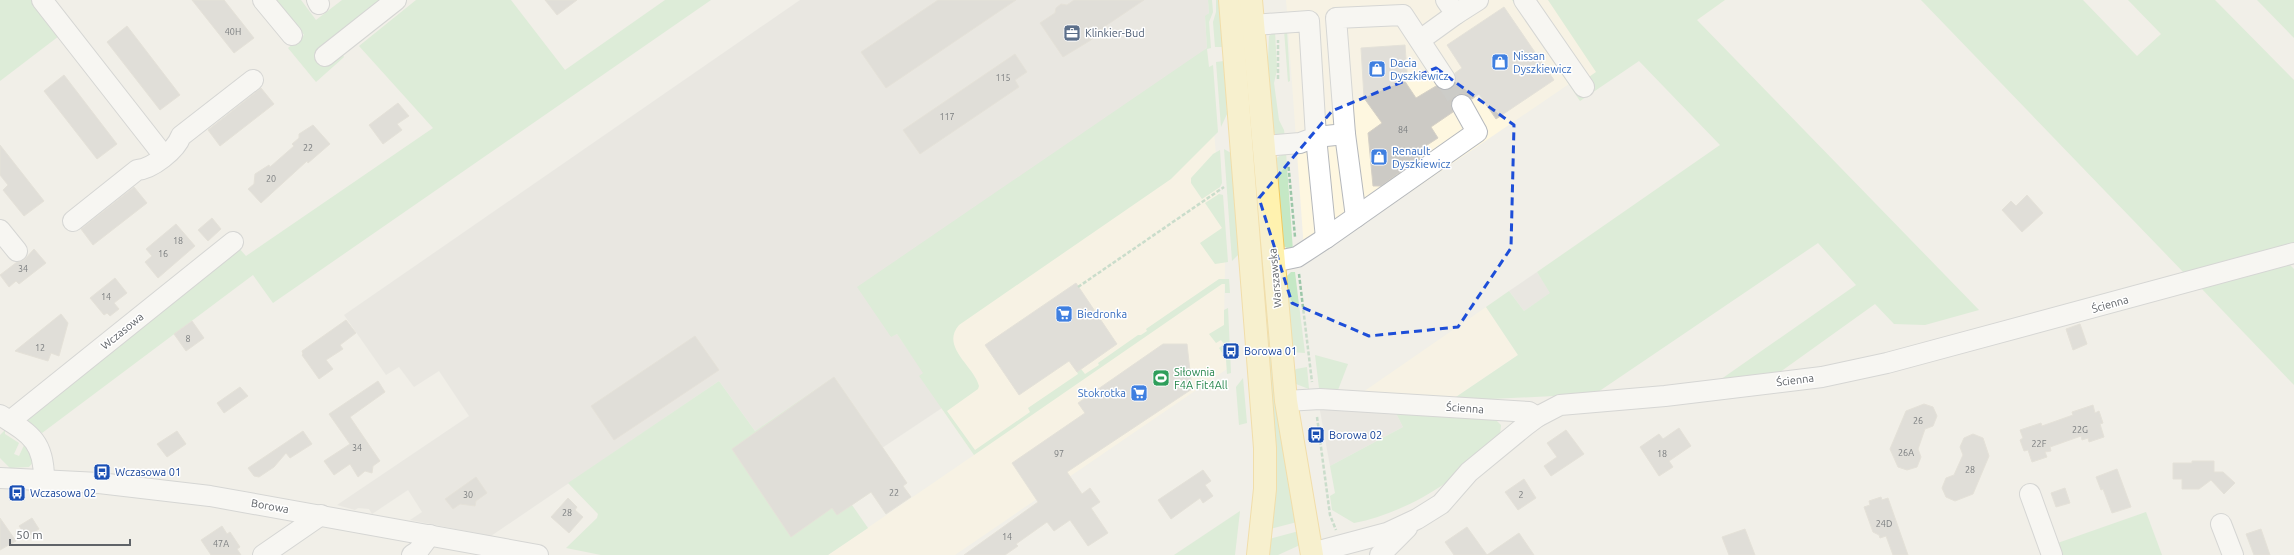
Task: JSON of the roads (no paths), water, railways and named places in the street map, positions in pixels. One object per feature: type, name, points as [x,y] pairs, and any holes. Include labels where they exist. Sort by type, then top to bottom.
[{"type":"main road","name":"Warszawska","points":[[1230,0],[1265,436],[1265,489],[1258,555]]},
{"type":"main road","name":"Warszawska","points":[[1251,0],[1286,401],[1311,554]]},
{"type":"street","points":[[42,0],[164,156]]},
{"type":"street","points":[[263,0],[292,35]]},
{"type":"street","points":[[325,56],[396,0]]},
{"type":"street","points":[[1420,40],[1451,7],[1478,0]]},
{"type":"street","points":[[1524,0],[1584,87]]},
{"type":"street","points":[[1253,25],[1336,18],[1403,15],[1445,79]]},
{"type":"street","points":[[1336,18],[1345,134],[1356,217]]},
{"type":"street","points":[[1309,21],[1316,137],[1326,238]]},
{"type":"street","points":[[73,221],[137,170],[146,170],[177,146],[181,136],[253,80]]},
{"type":"street","points":[[1273,262],[1297,257],[1477,132],[1462,105]]},
{"type":"street","points":[[1263,146],[1300,143],[1316,137],[1345,134]]},
{"type":"street","points":[[0,230],[17,251]]},
{"type":"street","name":"Wczasowa","points":[[44,480],[44,461],[40,448],[32,437],[5,418],[233,242]]},
{"type":"street","name":"Ścienna","points":[[1286,401],[1320,399],[1529,412],[1537,417],[1560,405],[1665,396],[1822,377],[1888,363],[2294,253]]},
{"type":"street","points":[[1311,554],[1381,534],[1417,519],[1441,504],[1469,472],[1537,417]]},
{"type":"street","name":"Borowa","points":[[0,478],[172,490],[321,515],[538,555]]},
{"type":"street","points":[[2030,494],[2052,555]]},
{"type":"street","points":[[263,555],[321,515]]},
{"type":"street","points":[[1380,555],[1417,519]]},
{"type":"street","points":[[2221,524],[2233,555]]},
{"type":"street","points":[[412,555],[418,551],[430,535]]},
{"type":"tunnel","points":[[1445,79],[1462,105]]},
{"type":"place","name":"Klinkier-Bud","points":[[1072,33]]},
{"type":"place","name":"Nissan Dyszkiewicz","points":[[1500,62]]},
{"type":"place","name":"Dacia Dyszkiewicz","points":[[1377,69]]},
{"type":"place","name":"Renault Dyszkiewicz","points":[[1379,157]]},
{"type":"place","name":"Biedronka","points":[[1064,314]]},
{"type":"place","name":"Borowa 01","points":[[1231,351]]},
{"type":"place","name":"Siłownia F4A Fit4All","points":[[1161,378]]},
{"type":"place","name":"Stokrotka","points":[[1139,393]]},
{"type":"place","name":"Borowa 02","points":[[1316,435]]},
{"type":"place","name":"Wczasowa 01","points":[[102,472]]},
{"type":"place","name":"Wczasowa 02","points":[[17,493]]}]
